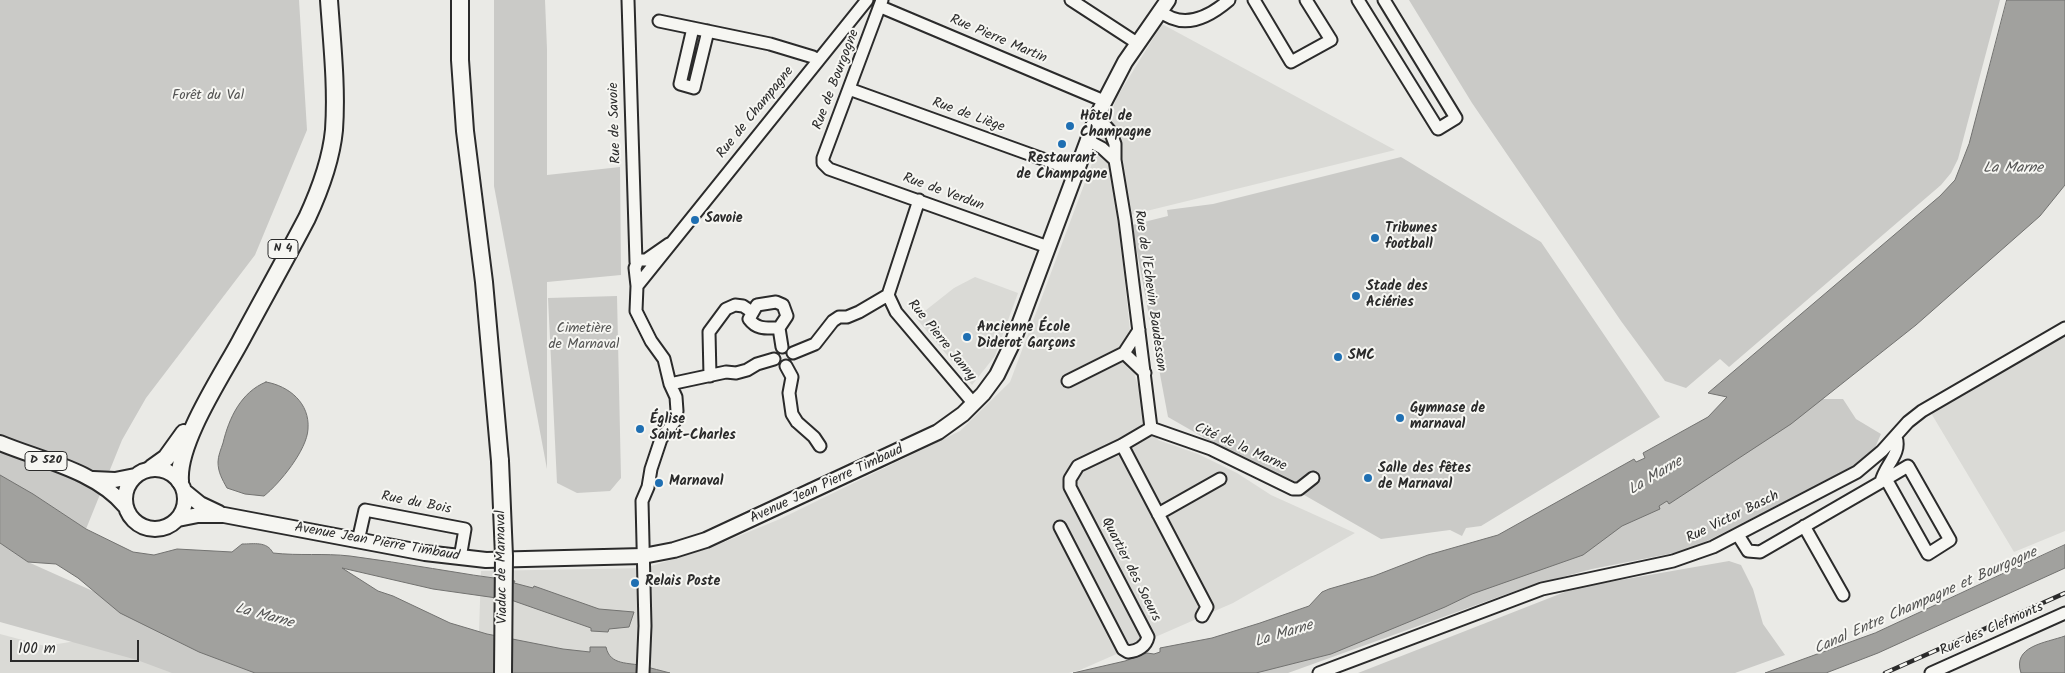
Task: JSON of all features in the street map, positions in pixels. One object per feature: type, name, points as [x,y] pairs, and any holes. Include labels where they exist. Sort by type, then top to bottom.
[{"type":"highway","name":"N 4","points":[[152,468],[166,458],[180,439],[302,216],[314,186],[323,155],[329,110],[328,59],[323,0]]},
{"type":"highway","name":"N 4","points":[[182,486],[179,470],[181,460],[199,417],[307,218],[322,184],[334,131],[334,85],[329,0]]},
{"type":"highway","name":"Viaduc de Marnaval","points":[[456,2],[460,150],[477,284],[488,336],[500,461],[504,556],[503,673]]},
{"type":"main road","name":"Avenue Jean Pierre Timbaud","points":[[224,515],[358,541],[460,558],[509,560],[643,556],[690,546],[721,534],[922,441],[951,423],[974,404],[992,383],[1005,361],[1097,116],[1137,43],[1164,5]]},
{"type":"main road","name":"D 520","points":[[0,443],[92,478],[111,492],[125,506]]},
{"type":"main road","points":[[152,468],[158,468],[171,472],[200,504],[224,515],[198,515],[178,519],[166,527],[151,529],[138,524],[128,513],[125,506],[125,493],[134,476],[152,468]]},
{"type":"main road","name":"D 520","points":[[92,478],[115,480],[134,476]]},
{"type":"main road","points":[[178,519],[184,506],[182,486]]},
{"type":"street","name":"Rue de Savoie","points":[[628,0],[635,246],[643,266],[637,286],[636,311],[651,341],[664,358],[670,384],[676,397],[677,412],[675,421],[661,439],[651,469],[648,487],[642,501],[645,626],[643,673]]},
{"type":"street","name":"Rue de Champagne","points":[[643,266],[669,244],[867,0]]},
{"type":"street","points":[[1071,0],[1137,43]]},
{"type":"street","points":[[1164,5],[1174,20],[1187,21],[1211,13],[1229,0]]},
{"type":"street","points":[[1254,0],[1291,62],[1331,40],[1306,0]]},
{"type":"street","points":[[1358,0],[1438,129],[1456,118],[1384,0]]},
{"type":"street","name":"Rue de Bourgogne","points":[[829,169],[823,163],[823,158],[881,3]]},
{"type":"street","name":"Rue Pierre Martin","points":[[881,3],[1104,101]]},
{"type":"street","points":[[659,21],[770,44],[813,57],[818,61]]},
{"type":"street","points":[[693,28],[680,84],[694,88],[708,31]]},
{"type":"street","name":"Rue de Liège","points":[[849,89],[1076,171]]},
{"type":"street","name":"Rue de l'Echevin Baudesson","points":[[1097,116],[1114,137],[1114,160],[1125,220],[1151,428]]},
{"type":"street","points":[[1087,140],[1102,148],[1114,160]]},
{"type":"street","name":"Rue de Verdun","points":[[829,169],[1048,247]]},
{"type":"street","name":"Rue Pierre Janny","points":[[793,353],[815,344],[833,321],[839,317],[859,312],[888,296],[919,200]]},
{"type":"street","name":"Rue Pierre Janny","points":[[888,296],[896,312],[974,404]]},
{"type":"street","points":[[779,328],[760,328],[754,324],[749,318],[757,305],[776,302],[783,305],[787,316],[779,328],[782,347]]},
{"type":"street","points":[[710,376],[709,332],[726,309],[735,305],[743,306],[752,312]]},
{"type":"street","name":"Rue Victor Basch","points":[[1319,673],[1542,589],[1689,556],[1738,535],[1856,472],[1875,458],[1908,422],[1922,411],[2065,328]]},
{"type":"street","points":[[1068,381],[1124,353],[1139,330]]},
{"type":"street","points":[[782,347],[790,348],[793,353],[792,362],[786,366],[780,366],[774,359],[776,350],[782,347]]},
{"type":"street","points":[[1124,353],[1145,372]]},
{"type":"street","points":[[670,384],[747,370],[757,364],[774,359]]},
{"type":"street","points":[[786,366],[792,377],[789,393],[792,414],[797,422],[814,437],[820,446]]},
{"type":"street","name":"Quartier des Soeurs","points":[[1060,527],[1123,649],[1128,652],[1140,648],[1146,643],[1148,637],[1070,486],[1070,479],[1078,466],[1122,445],[1151,428]]},
{"type":"street","name":"Cité de la Marne","points":[[1151,428],[1212,449],[1293,489],[1304,486],[1313,478]]},
{"type":"street","points":[[1738,535],[1748,551],[1760,552],[1883,481],[1908,466],[1950,540],[1928,554],[1883,481],[1884,470],[1898,447],[1896,437]]},
{"type":"street","points":[[1122,445],[1207,607],[1202,616]]},
{"type":"street","points":[[1158,514],[1220,479]]},
{"type":"street","name":"Rue du Bois","points":[[358,541],[365,510],[465,529],[460,558]]},
{"type":"street","points":[[1804,526],[1843,595]]},
{"type":"street","name":"Rue des Clefmonts","points":[[1931,673],[2065,613]]},
{"type":"shaded area","points":[[1162,24],[1395,150],[1118,218],[1135,377],[1158,440],[1198,454],[1237,473],[1271,495],[1355,533],[1233,603],[1080,670],[1069,673],[459,673],[479,632],[481,571],[645,568],[712,547],[780,519],[960,431],[1010,382],[1117,97]]},
{"type":"shaded area","name":"Ancienne École Diderot Garçons","points":[[975,277],[1018,293],[995,356],[972,385],[916,318],[954,288]]},
{"type":"shaded area","points":[[2065,335],[2065,531],[2014,552],[1931,413]]},
{"type":"shaded area","points":[[151,629],[255,673],[0,673],[0,634],[45,646]]},
{"type":"green space","name":"Forêt du Val","points":[[0,0],[299,0],[307,130],[255,255],[146,398],[122,440],[86,529],[0,475]]},
{"type":"green space","points":[[494,0],[545,0],[547,175],[620,167],[621,275],[547,282],[547,469],[494,186]]},
{"type":"green space","points":[[1409,0],[2000,0],[1958,159],[1951,173],[1941,185],[1729,367],[1720,359],[1686,388],[1665,381],[1621,321],[1472,103]]},
{"type":"green space","points":[[1401,157],[1541,242],[1660,417],[1481,526],[1466,528],[1462,536],[1450,530],[1381,539],[1168,417],[1132,225],[1168,216],[1167,210],[1213,204]]},
{"type":"green space","name":"Cimetière de Marnaval","points":[[617,296],[621,478],[610,491],[577,493],[557,483],[548,298]]},
{"type":"green space","points":[[1814,399],[1843,399],[1856,419],[1881,434],[1874,450],[1847,471],[1689,550],[1592,569],[1529,586],[1288,673],[1229,673]]},
{"type":"green space","points":[[0,543],[28,562],[276,673],[172,673],[137,660],[0,622]]},
{"type":"green space","points":[[1729,561],[1741,565],[1753,589],[1763,624],[1785,655],[1735,673],[1358,673],[1575,588]]},
{"type":"water","name":"La Marne","points":[[2007,0],[2065,0],[2065,185],[2040,216],[1916,325],[1791,424],[1669,504],[1667,501],[1659,506],[1660,509],[1622,526],[1583,555],[1472,594],[1331,654],[1256,673],[1073,673],[1125,661],[1147,653],[1154,654],[1160,652],[1160,648],[1212,638],[1260,623],[1309,606],[1322,592],[1329,589],[1374,576],[1428,555],[1498,535],[1634,459],[1636,462],[1645,458],[1643,453],[1708,417],[1727,397],[1708,393],[1940,196],[1955,180],[1969,144]]},
{"type":"water","points":[[266,382],[283,387],[296,397],[306,411],[308,429],[303,446],[292,466],[264,496],[245,494],[227,488],[218,462],[229,424],[237,407],[250,392]]},
{"type":"water","name":"La Marne","points":[[0,475],[86,529],[133,552],[154,555],[177,549],[232,552],[242,544],[260,544],[270,549],[273,553],[350,556],[515,581],[514,583],[533,588],[534,586],[599,609],[634,612],[629,627],[609,629],[608,632],[591,631],[591,628],[511,600],[433,589],[342,568],[378,591],[393,596],[450,623],[487,634],[563,649],[590,652],[590,647],[606,647],[608,653],[616,660],[670,673],[255,673],[199,652],[120,613],[78,578],[56,564],[28,562],[0,543]]},
{"type":"water","points":[[2065,545],[2065,568],[1878,653],[1826,673],[1765,673],[1875,633]]},
{"type":"water","points":[[2065,636],[2065,673],[2021,673],[2019,664],[2021,657],[2026,651],[2032,647]]},
{"type":"railway","points":[[1885,673],[2065,593]]},
{"type":"place","name":"Hôtel de Champagne","points":[[1070,126]]},
{"type":"place","name":"Restaurant de Champagne","points":[[1062,144]]},
{"type":"place","name":"Savoie","points":[[695,220]]},
{"type":"place","name":"Tribunes football","points":[[1375,238]]},
{"type":"place","name":"Stade des Aciéries","points":[[1356,296]]},
{"type":"place","name":"Ancienne École Diderot Garçons","points":[[967,337]]},
{"type":"place","name":"SMC","points":[[1338,357]]},
{"type":"place","name":"Gymnase de marnaval","points":[[1400,418]]},
{"type":"place","name":"Église Saint-Charles","points":[[640,429]]},
{"type":"place","name":"Salle des fêtes de Marnaval","points":[[1368,478]]},
{"type":"place","name":"Marnaval","points":[[659,483]]},
{"type":"place","name":"Relais Poste","points":[[635,583]]},
{"type":"water label","name":"Canal Entre Champagne et Bourgogne","points":[[1926,602]]}]
